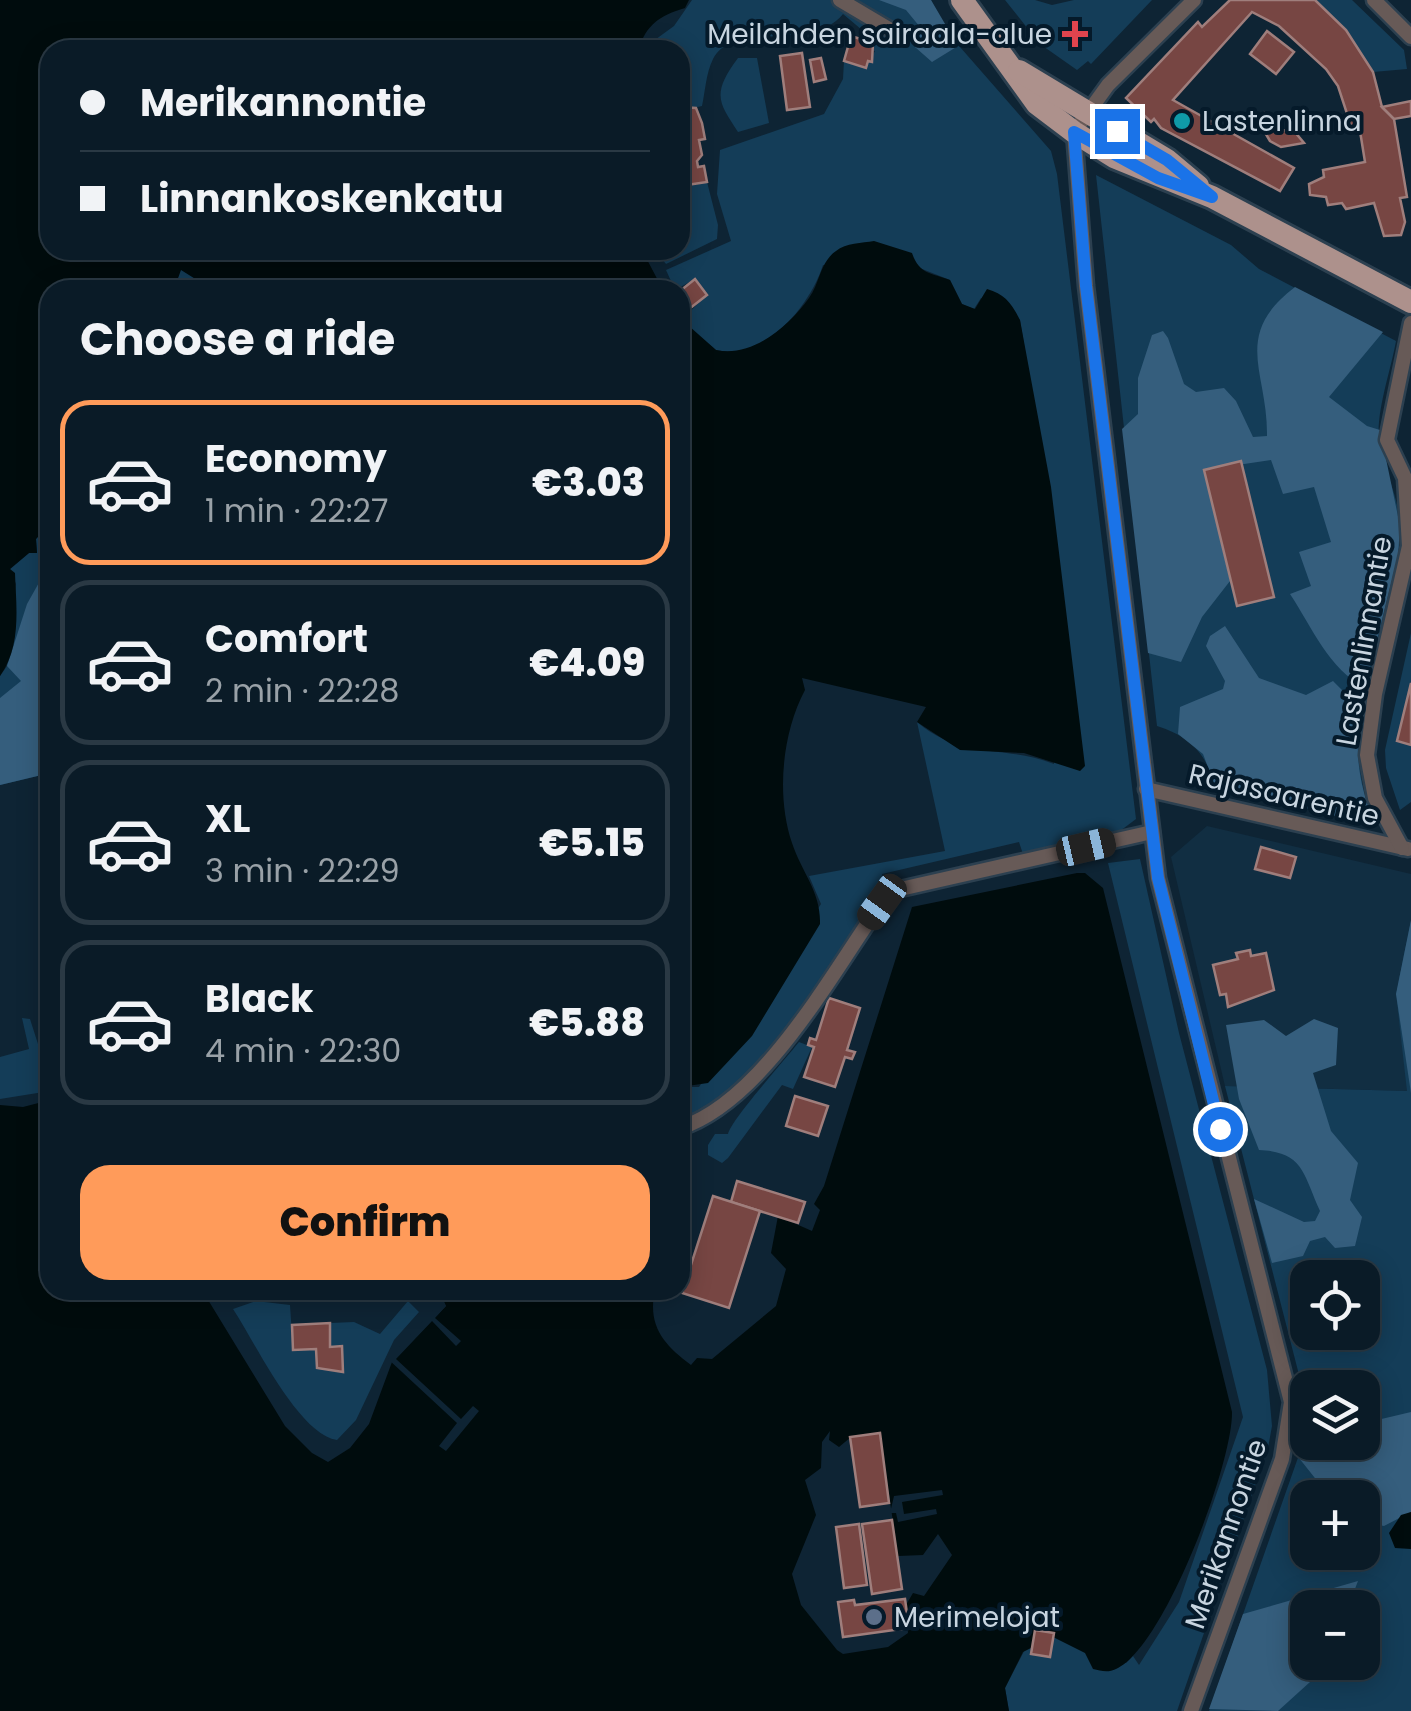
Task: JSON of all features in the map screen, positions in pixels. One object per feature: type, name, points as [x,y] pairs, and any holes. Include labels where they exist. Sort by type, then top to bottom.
[{"type":"main road","points":[[962,0],[1037,104],[1080,122],[1129,164],[1212,197],[1411,302]]},
{"type":"street","points":[[840,0],[890,30]]},
{"type":"street","points":[[1080,122],[1194,0]]},
{"type":"street","points":[[1374,0],[1411,37]]},
{"type":"street","name":"Merikannontie","points":[[1080,122],[1086,286],[1152,832],[1188,1009],[1291,1402],[1282,1459],[1191,1711]]},
{"type":"street","name":"Lastenlinnantie","points":[[1406,849],[1375,798],[1367,756],[1375,694],[1409,546],[1405,478],[1387,440],[1411,323]]},
{"type":"street","name":"Rajasaarentie","points":[[1146,789],[1406,849]]},
{"type":"street","points":[[690,1124],[720,1112],[754,1080],[882,902],[896,890],[1152,832]]},
{"type":"shaded area","points":[[0,0],[689,0],[685,8],[655,22],[642,40],[40,40],[40,260],[647,260],[658,280],[197,280],[181,270],[177,280],[40,280],[40,535],[36,539],[37,553],[29,553],[10,569],[15,573],[16,625],[12,652],[0,676]]},
{"type":"shaded area","points":[[692,0],[931,0],[946,31],[1051,151],[1057,174],[1136,819],[1120,831],[1023,854],[1019,842],[882,874],[885,890],[767,1052],[740,1081],[711,1104],[690,1114],[690,1087],[699,1087],[821,904],[809,876],[945,851],[917,722],[934,734],[967,747],[1054,764],[1060,566],[1020,320],[981,298],[974,309],[962,304],[950,280],[917,267],[823,265],[796,313],[768,339],[752,347],[716,350],[690,328],[690,312],[707,294],[695,279],[670,280],[666,270],[731,241],[717,194],[720,150],[824,114],[843,79],[844,61],[866,67],[875,51],[871,50],[874,40],[843,14],[812,32],[737,41],[723,47],[713,59],[702,106],[690,109],[690,40],[655,40],[674,26]]},
{"type":"shaded area","points":[[879,0],[931,0],[958,46],[932,62],[915,47],[920,27],[906,10]]},
{"type":"shaded area","name":"Meilahden sairaala-alue","points":[[1005,0],[1035,0],[1052,5],[1074,0],[1152,0],[1091,64],[1088,61],[1077,70],[1040,44]]},
{"type":"shaded area","points":[[1315,0],[1352,0],[1404,50],[1407,69],[1373,72],[1346,30]]},
{"type":"shaded area","points":[[738,58],[757,58],[769,123],[738,132],[726,114],[721,90]]},
{"type":"shaded area","points":[[1096,175],[1231,245],[1259,269],[1396,341],[1382,404],[1379,440],[1399,517],[1397,567],[1362,709],[1359,745],[1362,782],[1374,821],[1369,825],[1214,783],[1194,746],[1157,726]],"holes":[[[1204,470],[1274,597],[1237,606]]]},
{"type":"shaded area","points":[[707,182],[718,225],[717,239],[690,252],[690,185]]},
{"type":"shaded area","points":[[874,241],[912,253],[922,269],[950,280],[962,304],[975,309],[987,289],[1007,300],[1020,320],[1051,487],[1085,766],[1080,771],[1024,753],[960,750],[917,722],[926,707],[802,678],[805,690],[791,725],[784,765],[784,805],[792,843],[814,892],[820,924],[752,1036],[708,1083],[690,1086],[690,327],[716,350],[743,349],[769,338],[801,309],[831,256],[854,244]]},
{"type":"shaded area","points":[[180,269],[205,280],[177,280]]},
{"type":"shaded area","points":[[1295,287],[1383,332],[1329,397],[1367,426],[1380,430],[1400,526],[1398,556],[1365,687],[1331,659],[1290,594],[1311,586],[1299,552],[1331,542],[1314,487],[1283,494],[1271,460],[1204,470],[1230,581],[1202,617],[1181,662],[1148,653],[1122,429],[1138,414],[1138,378],[1152,335],[1163,331],[1168,338],[1184,384],[1196,392],[1224,388],[1236,401],[1253,437],[1267,436],[1258,339],[1275,305]]},
{"type":"shaded area","points":[[40,535],[40,775],[0,785],[0,676],[7,666],[16,584],[10,569],[29,553],[37,553],[36,539]]},
{"type":"shaded area","points":[[40,581],[40,775],[0,785],[0,698],[21,681],[7,666],[27,604]]},
{"type":"shaded area","points":[[1225,626],[1259,678],[1306,695],[1333,681],[1342,690],[1363,698],[1358,761],[1374,821],[1369,825],[1214,783],[1203,754],[1178,734],[1180,707],[1223,689],[1225,681],[1206,646],[1210,636]]},
{"type":"shaded area","points":[[1411,633],[1411,683],[1397,740],[1411,745],[1411,802],[1400,810],[1386,768],[1385,750]]},
{"type":"shaded area","points":[[1207,826],[1411,874],[1411,920],[1396,994],[1408,1091],[1225,1086],[1171,857]]},
{"type":"shaded area","points":[[1140,859],[1179,1033],[1267,1370],[1272,1426],[1268,1448],[1177,1711],[1009,1711],[1005,1688],[1035,1630],[1054,1633],[1086,1653],[1126,1663],[1133,1656],[1139,1665],[1179,1602],[1243,1417],[1108,863]]},
{"type":"shaded area","points":[[1077,873],[1085,873],[1103,888],[1232,1412],[1221,1471],[1174,1592],[1135,1654],[1116,1669],[1093,1669],[1085,1653],[1053,1637],[1023,1652],[1005,1688],[1009,1711],[0,1711],[0,1105],[23,1107],[40,1103],[40,1300],[208,1300],[285,1426],[312,1453],[328,1462],[350,1448],[369,1424],[392,1362],[446,1306],[442,1300],[653,1300],[656,1324],[673,1350],[691,1365],[697,1358],[712,1359],[776,1306],[786,1269],[771,1253],[778,1216],[812,1231],[820,1210],[814,1204],[824,1186],[912,907]],"holes":[[[830,1431],[829,1440],[839,1447],[851,1437],[880,1433],[898,1556],[923,1555],[938,1534],[952,1555],[924,1596],[913,1593],[906,1605],[908,1633],[888,1647],[843,1654],[801,1605],[792,1574],[816,1515],[805,1480],[821,1468],[822,1442]]]},
{"type":"shaded area","points":[[1411,920],[1411,1711],[1209,1711],[1290,1480],[1290,1570],[1380,1570],[1380,1480],[1290,1480],[1297,1460],[1380,1460],[1380,1370],[1298,1370],[1293,1350],[1380,1350],[1380,1260],[1290,1260],[1290,1340],[1225,1086],[1407,1091],[1396,994]]},
{"type":"shaded area","points":[[1411,920],[1411,1093],[1396,994]]},
{"type":"shaded area","points":[[22,1018],[30,1019],[40,1050],[40,1093],[0,1099],[0,1057],[29,1049]]},
{"type":"shaded area","points":[[1314,1019],[1338,1028],[1336,1065],[1313,1073],[1331,1131],[1358,1163],[1350,1200],[1362,1217],[1355,1246],[1335,1248],[1325,1237],[1310,1241],[1303,1256],[1272,1263],[1254,1199],[1304,1222],[1315,1221],[1320,1211],[1294,1160],[1259,1150],[1239,1099],[1226,1025],[1264,1020],[1286,1036]]},
{"type":"shaded area","points":[[799,1042],[812,1047],[793,1089],[782,1085],[722,1163],[708,1155],[708,1145],[715,1134],[728,1134]]},
{"type":"shaded area","points":[[256,1301],[290,1305],[293,1350],[316,1349],[317,1368],[333,1367],[334,1372],[343,1371],[342,1347],[330,1347],[330,1323],[354,1322],[380,1334],[408,1301],[419,1312],[394,1340],[356,1420],[337,1440],[322,1434],[293,1405],[233,1309]]},
{"type":"shaded area","points":[[1411,1412],[1411,1512],[1380,1525],[1380,1480],[1316,1480],[1301,1460],[1380,1460],[1380,1419]]},
{"type":"shaded area","points":[[1411,1512],[1411,1549],[1395,1548],[1389,1533],[1401,1515]]},
{"type":"shaded area","points":[[1358,1581],[1355,1590],[1327,1590]]},
{"type":"shaded area","points":[[1290,1601],[1290,1680],[1311,1680],[1278,1711],[1209,1709],[1243,1614]]},
{"type":"pier","points":[[443,1300],[446,1306],[435,1318],[461,1341],[456,1346],[432,1321],[396,1359],[461,1419],[473,1406],[479,1411],[446,1451],[439,1446],[457,1423],[388,1359]]},
{"type":"pier","points":[[942,1490],[943,1495],[902,1502],[904,1514],[936,1509],[937,1514],[898,1522],[896,1513],[890,1513],[894,1496]]},
{"type":"building","name":"Lastenlinna","points":[[1230,0],[1315,0],[1346,30],[1373,72],[1382,107],[1394,119],[1407,197],[1400,198],[1405,222],[1401,235],[1384,236],[1374,203],[1346,209],[1342,203],[1328,205],[1326,197],[1310,195],[1309,184],[1324,177],[1323,170],[1365,162],[1360,131],[1353,132],[1338,86],[1326,69],[1279,26],[1252,12],[1173,100],[1294,168],[1280,191],[1161,128],[1154,119],[1151,122],[1126,98],[1198,22],[1202,27]]},
{"type":"building","points":[[1267,31],[1294,52],[1276,74],[1250,54]]},
{"type":"building","points":[[851,36],[873,43],[872,62],[868,61],[866,68],[844,61]]},
{"type":"building","points":[[802,53],[810,107],[787,110],[780,56]]},
{"type":"building","points":[[821,58],[826,79],[814,82],[810,60]]},
{"type":"building","points":[[1411,101],[1411,116],[1394,119],[1382,107]]},
{"type":"building","points":[[690,108],[696,108],[702,123],[705,139],[699,140],[702,155],[697,161],[698,167],[704,166],[707,182],[690,185]]},
{"type":"building","points":[[1265,113],[1276,120],[1279,130],[1294,131],[1304,143],[1281,147],[1270,141],[1264,131]]},
{"type":"building","points":[[695,279],[707,295],[690,308],[690,283]]},
{"type":"building","points":[[1241,461],[1274,597],[1237,606],[1204,470]]},
{"type":"building","points":[[1411,683],[1411,745],[1397,741]]},
{"type":"building","points":[[1261,847],[1296,857],[1290,878],[1255,869]]},
{"type":"building","points":[[1250,950],[1251,956],[1266,953],[1274,990],[1228,1007],[1226,994],[1220,995],[1213,965],[1238,959],[1236,953]]},
{"type":"building","points":[[829,998],[860,1008],[847,1050],[855,1052],[852,1059],[845,1057],[835,1087],[804,1077],[814,1047],[808,1045],[810,1038],[816,1040]]},
{"type":"building","points":[[795,1096],[828,1106],[818,1136],[786,1126]]},
{"type":"building","points":[[737,1181],[805,1202],[798,1223],[731,1202]]},
{"type":"building","points":[[713,1196],[760,1211],[729,1308],[690,1296],[690,1268]]},
{"type":"building","points":[[330,1323],[330,1347],[342,1346],[343,1372],[317,1368],[316,1349],[293,1350],[292,1325]]},
{"type":"building","points":[[880,1433],[889,1503],[860,1507],[850,1437]]},
{"type":"building","points":[[892,1520],[902,1589],[872,1594],[862,1524]]},
{"type":"building","points":[[859,1524],[867,1585],[844,1588],[836,1527]]},
{"type":"building","name":"Merimelojat","points":[[905,1599],[909,1628],[843,1637],[838,1602],[854,1600],[855,1605]]},
{"type":"building","points":[[1035,1630],[1054,1633],[1050,1657],[1031,1654]]},
{"type":"place","name":"Meilahden sairaala-alue","points":[[1075,34]]},
{"type":"place","name":"Lastenlinna","points":[[1182,121]]},
{"type":"place","name":"Merimelojat","points":[[874,1617]]},
{"type":"route","points":[[1117,131],[1167,160],[1212,197],[1158,178],[1074,132],[1086,286],[1158,878],[1220,1129]]}]
